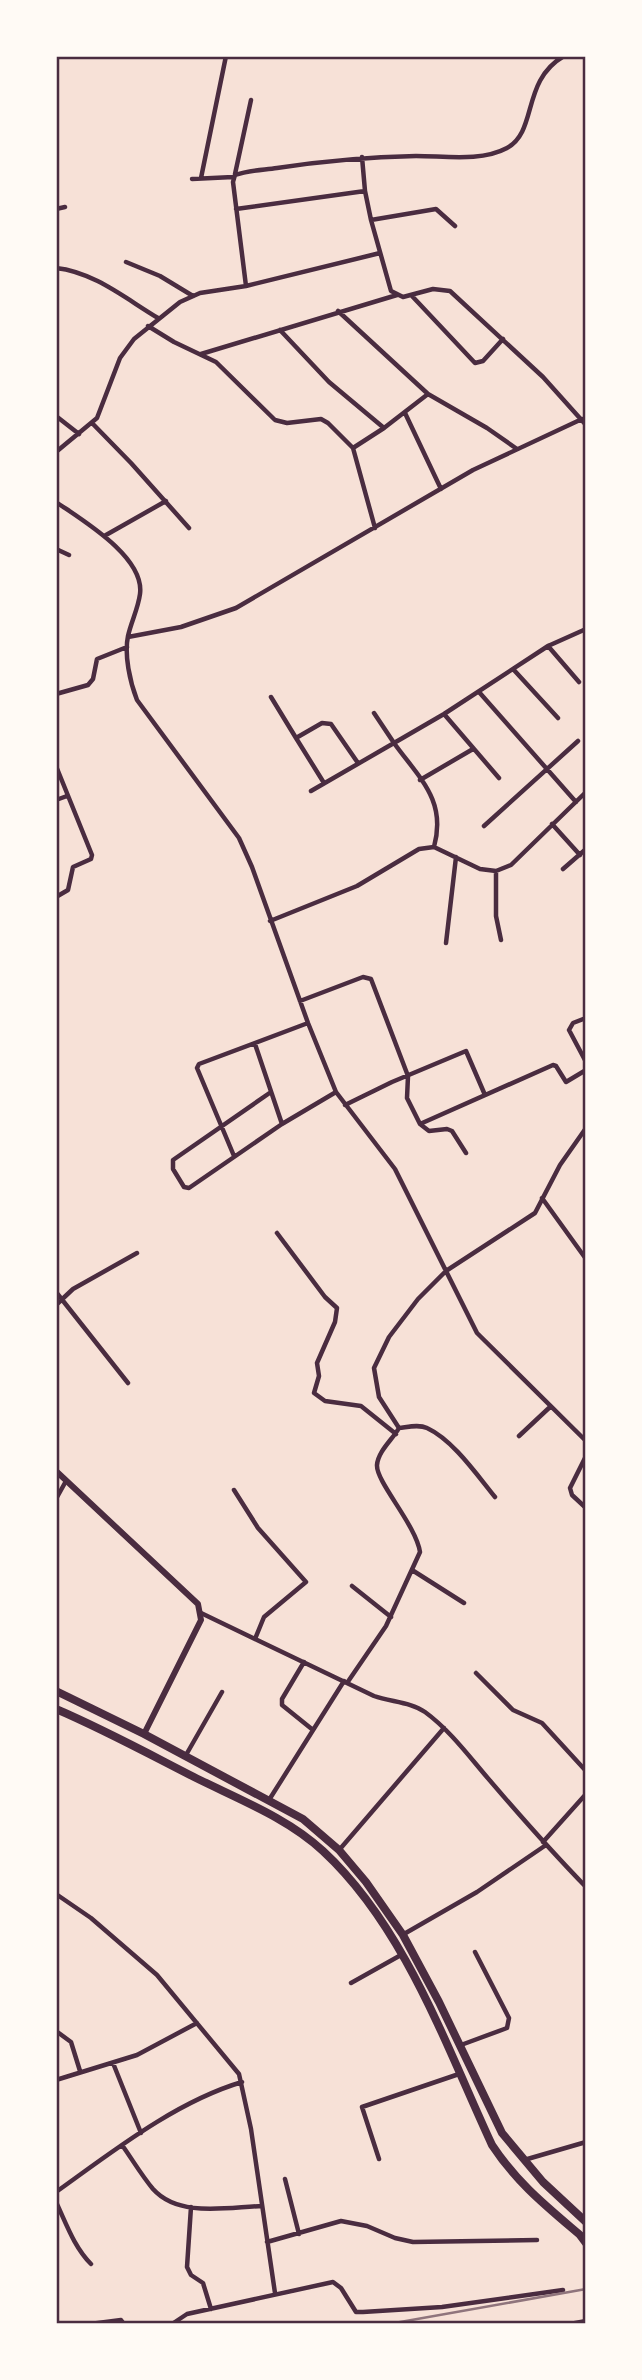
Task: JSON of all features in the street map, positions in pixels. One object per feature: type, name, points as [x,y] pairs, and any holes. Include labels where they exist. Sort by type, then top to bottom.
[{"type":"highway","points":[[56,1691],[144,1734],[303,1819],[339,1850],[366,1882],[403,1935],[502,2133],[542,2182],[586,2222]]},
{"type":"highway","points":[[56,1709],[263,1811],[321,1849],[357,1889],[401,1955],[430,2008],[492,2145],[529,2193],[555,2218],[584,2237]]},
{"type":"highway","points":[[136,1748],[144,1734]]},
{"type":"highway","points":[[357,1889],[366,1882]]},
{"type":"highway","points":[[492,2145],[507,2139]]},
{"type":"street","points":[[201,178],[226,56]]},
{"type":"street","points":[[192,178],[234,176],[362,157],[473,156],[504,150],[514,144],[522,133],[537,84],[544,73],[553,62],[564,56]]},
{"type":"street","points":[[246,286],[234,176],[251,100]]},
{"type":"street","points":[[362,157],[371,220],[388,286],[397,295]]},
{"type":"street","points":[[236,209],[365,191]]},
{"type":"street","points":[[56,209],[65,207]]},
{"type":"street","points":[[371,220],[436,209],[455,226]]},
{"type":"street","points":[[56,453],[92,423],[102,408],[120,358],[134,340],[158,318],[192,296],[246,286],[380,253]]},
{"type":"street","points":[[126,262],[160,276],[192,296]]},
{"type":"street","points":[[56,268],[94,279],[158,318]]},
{"type":"street","points":[[200,354],[397,295],[412,296],[433,289],[450,291],[543,377],[586,425]]},
{"type":"street","points":[[412,296],[475,363],[482,361],[503,339]]},
{"type":"street","points":[[338,312],[428,394],[487,428],[517,450]]},
{"type":"street","points":[[148,326],[216,362],[275,419],[287,423],[321,419],[328,423],[353,448],[375,528]]},
{"type":"street","points":[[280,330],[323,376],[384,428]]},
{"type":"street","points":[[353,448],[428,394]]},
{"type":"street","points":[[405,413],[441,489]]},
{"type":"street","points":[[56,416],[79,434]]},
{"type":"street","points":[[128,637],[190,624],[236,608],[473,470],[582,419]]},
{"type":"street","points":[[92,423],[189,528]]},
{"type":"street","points":[[56,502],[106,535],[131,564],[141,592],[127,647],[137,700],[231,825],[252,867],[336,1092],[394,1169],[481,1338],[586,1441]]},
{"type":"street","points":[[106,535],[166,502]]},
{"type":"street","points":[[56,549],[69,555]]},
{"type":"street","points":[[311,791],[444,714],[548,646],[586,629]]},
{"type":"street","points":[[548,646],[579,682]]},
{"type":"street","points":[[56,694],[88,685],[93,679],[97,659],[127,647]]},
{"type":"street","points":[[513,669],[558,718]]},
{"type":"street","points":[[479,692],[576,802]]},
{"type":"street","points":[[271,696],[324,783]]},
{"type":"street","points":[[374,713],[434,799],[439,830],[434,847]]},
{"type":"street","points":[[444,714],[499,778]]},
{"type":"street","points":[[296,738],[323,723],[331,724],[358,763]]},
{"type":"street","points":[[484,826],[578,741]]},
{"type":"street","points":[[421,780],[473,749]]},
{"type":"street","points":[[56,766],[92,857],[73,867],[68,890],[56,897]]},
{"type":"street","points":[[270,921],[357,886],[419,849],[434,847],[480,869],[496,871],[510,865],[586,792]]},
{"type":"street","points":[[56,800],[68,796]]},
{"type":"street","points":[[552,824],[580,855]]},
{"type":"street","points":[[563,869],[586,849]]},
{"type":"street","points":[[446,943],[456,858]]},
{"type":"street","points":[[496,871],[496,916],[501,940]]},
{"type":"street","points":[[300,1001],[363,977],[371,979],[408,1076],[407,1098],[420,1124],[429,1131],[452,1131],[466,1153]]},
{"type":"street","points":[[586,1018],[573,1024],[569,1030],[586,1062]]},
{"type":"street","points":[[234,1156],[197,1069],[199,1064],[308,1023]]},
{"type":"street","points":[[255,1044],[282,1124]]},
{"type":"street","points":[[345,1105],[468,1051],[485,1095]]},
{"type":"street","points":[[420,1124],[553,1065],[566,1082],[586,1070]]},
{"type":"street","points":[[580,1074],[586,1081]]},
{"type":"street","points":[[271,1092],[173,1160],[173,1169],[184,1187],[189,1188],[282,1124],[336,1092]]},
{"type":"street","points":[[399,1427],[379,1398],[374,1368],[389,1337],[418,1298],[446,1271],[535,1213],[586,1128]]},
{"type":"street","points":[[581,1133],[586,1138]]},
{"type":"street","points":[[542,1198],[586,1259]]},
{"type":"street","points":[[277,1233],[325,1297],[337,1308],[335,1322],[317,1363],[318,1381],[314,1392],[325,1402],[361,1405],[395,1436]]},
{"type":"street","points":[[56,1304],[73,1289],[137,1253]]},
{"type":"street","points":[[56,1292],[128,1383]]},
{"type":"street","points":[[519,1436],[550,1407]]},
{"type":"street","points":[[399,1427],[420,1426],[440,1436],[463,1458],[495,1497]]},
{"type":"street","points":[[269,1800],[345,1682],[391,1617],[421,1552],[413,1528],[377,1466],[399,1427]]},
{"type":"street","points":[[586,1456],[570,1488],[572,1495],[586,1508]]},
{"type":"street","points":[[56,1471],[198,1604],[201,1620],[144,1734]]},
{"type":"street","points":[[56,1499],[66,1480]]},
{"type":"street","points":[[233,1490],[258,1528],[306,1583],[267,1613],[260,1622],[255,1639]]},
{"type":"street","points":[[412,1570],[464,1603]]},
{"type":"street","points":[[352,1586],[391,1617]]},
{"type":"street","points":[[201,1613],[345,1682],[391,1702],[412,1706],[424,1712],[443,1728],[586,1886]]},
{"type":"street","points":[[304,1662],[282,1699],[282,1705],[313,1730]]},
{"type":"street","points":[[476,1673],[513,1710],[542,1723],[586,1771]]},
{"type":"street","points":[[186,1756],[222,1692]]},
{"type":"street","points":[[339,1850],[443,1728]]},
{"type":"street","points":[[403,1935],[477,1892],[545,1843],[586,1794]]},
{"type":"street","points":[[56,1894],[91,1918],[157,1975],[239,2074],[275,2293]]},
{"type":"street","points":[[460,2045],[507,2028],[509,2023],[509,2018],[475,1952]]},
{"type":"street","points":[[351,1983],[401,1955]]},
{"type":"street","points":[[56,2080],[137,2055],[197,2023]]},
{"type":"street","points":[[56,2031],[73,2045],[80,2071]]},
{"type":"street","points":[[113,2063],[141,2133]]},
{"type":"street","points":[[379,2159],[362,2107],[459,2074]]},
{"type":"street","points":[[56,2192],[122,2144],[214,2091],[242,2082]]},
{"type":"street","points":[[523,2161],[586,2142]]},
{"type":"street","points":[[122,2144],[154,2190],[169,2202],[211,2208],[262,2206]]},
{"type":"street","points":[[285,2179],[299,2235]]},
{"type":"street","points":[[56,2202],[74,2241],[91,2264]]},
{"type":"street","points":[[191,2207],[187,2267],[191,2275],[203,2283],[211,2309]]},
{"type":"street","points":[[267,2242],[341,2221],[367,2226],[395,2238],[413,2242],[537,2240]]},
{"type":"street","points":[[172,2324],[187,2314],[333,2281],[338,2284],[356,2312],[442,2307],[564,2290]]},
{"type":"street","points":[[90,2324],[121,2320],[124,2324]]},
{"type":"street","points":[[570,2324],[586,2320]]},
{"type":"railway","points":[[389,2324],[586,2289]]}]
